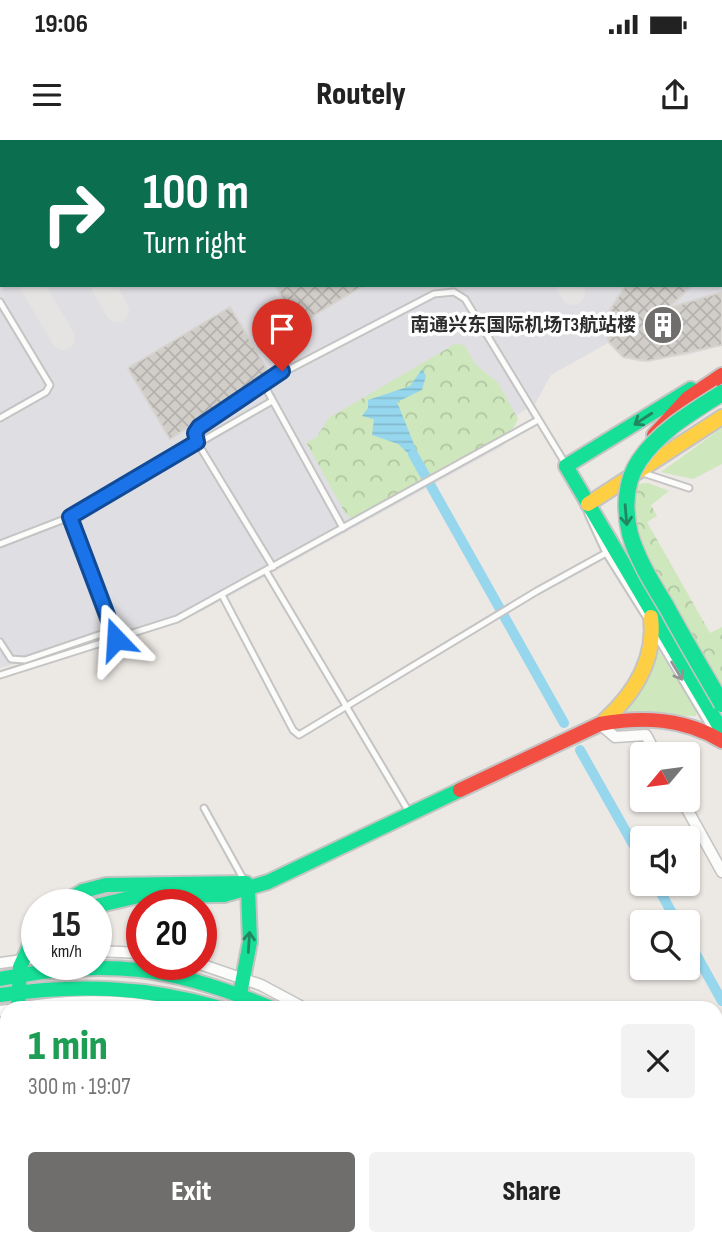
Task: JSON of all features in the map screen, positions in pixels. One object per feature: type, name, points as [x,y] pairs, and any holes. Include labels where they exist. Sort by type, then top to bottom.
[{"type":"main road","points":[[722,373],[674,411],[641,454],[630,477],[625,498],[625,515],[633,548],[722,704]]},
{"type":"main road","points":[[720,739],[566,466],[722,373]]},
{"type":"main road","points":[[641,454],[679,419],[722,393]]},
{"type":"main road","points":[[588,504],[722,417]]},
{"type":"main road","points":[[112,901],[126,897],[224,895],[247,886],[268,882],[600,724],[615,712],[636,681],[658,632]]},
{"type":"main road","points":[[600,724],[624,720],[659,720],[701,729],[720,739]]},
{"type":"main road","points":[[91,889],[106,885],[247,886]]},
{"type":"main road","points":[[243,987],[251,914],[247,886]]},
{"type":"main road","points":[[112,967],[135,968],[243,987],[262,1001]]},
{"type":"main road","points":[[20,1000],[24,980]]},
{"type":"main road","points":[[20,1000],[24,980]]},
{"type":"main road","points":[[0,995],[20,1000],[77,984],[136,989],[199,1001]]},
{"type":"street","points":[[600,724],[615,737],[646,735],[650,742]]},
{"type":"street","points":[[688,812],[722,872]]},
{"type":"street","points":[[0,963],[21,967]]},
{"type":"street","points":[[217,973],[243,987],[284,1001]]},
{"type":"street","points":[[20,1000],[115,1001]]},
{"type":"lane","points":[[272,567],[197,442],[195,433],[199,427],[263,383],[425,297],[446,290],[465,299],[566,466]]},
{"type":"lane","points":[[0,302],[50,385],[46,392],[0,418]]},
{"type":"lane","points":[[263,383],[343,528]]},
{"type":"lane","points":[[0,544],[70,517],[272,401]]},
{"type":"lane","points":[[0,675],[177,619],[538,420]]},
{"type":"lane","points":[[640,472],[689,488]]},
{"type":"lane","points":[[588,504],[590,524],[606,553],[645,608]]},
{"type":"lane","points":[[70,517],[116,639]]},
{"type":"lane","points":[[222,595],[295,733],[302,734],[520,601],[606,553]]},
{"type":"lane","points":[[266,571],[411,814]]},
{"type":"lane","points":[[0,642],[11,659],[25,660],[113,630]]},
{"type":"lane","points":[[204,808],[247,886]]},
{"type":"shaded area","points":[[0,287],[722,287],[722,345],[688,355],[640,362],[623,357],[608,343],[551,375],[535,404],[518,414],[503,446],[206,609],[113,645],[108,635],[0,668]]},
{"type":"green space","points":[[455,344],[464,345],[475,364],[498,383],[518,419],[514,427],[498,440],[352,519],[345,513],[306,442],[316,438],[329,418]]},
{"type":"green space","points":[[722,428],[722,464],[693,479],[661,472]]},
{"type":"green space","points":[[648,483],[669,491],[651,505],[657,516],[647,522],[710,633],[722,627],[722,694],[640,544],[634,504],[637,484]]},
{"type":"green space","points":[[657,648],[697,710],[696,716],[626,715],[624,712]]},
{"type":"water","points":[[422,369],[426,376],[422,390],[397,402],[418,454],[412,457],[398,444],[372,435],[374,419],[362,416],[368,408],[368,400],[410,386]]},
{"type":"building","points":[[276,287],[361,287],[298,325]]},
{"type":"building","name":"南通兴东国际机场T3航站楼","points":[[625,287],[691,287],[668,308],[722,292],[722,345],[648,361],[623,357],[609,342],[604,328],[608,313]]},
{"type":"building","points":[[230,307],[270,374],[170,439],[128,368]]},
{"type":"waterway","points":[[413,454],[564,723]]},
{"type":"waterway","points":[[580,750],[630,839]]},
{"type":"waterway","points":[[663,896],[670,910]]},
{"type":"waterway","points":[[700,962],[722,1001]]},
{"type":"taxiway","points":[[33,287],[63,338]]},
{"type":"taxiway","points":[[104,287],[117,310]]},
{"type":"taxiway","points":[[569,287],[573,293]]},
{"type":"traffic: fast","points":[[691,389],[566,466],[722,731]]},
{"type":"traffic: fast","points":[[722,393],[677,423],[647,450],[634,469],[628,487],[627,505],[630,534],[641,562],[722,704]]},
{"type":"traffic: fast","points":[[112,902],[138,896],[224,895],[268,882],[460,790]]},
{"type":"traffic: fast","points":[[91,889],[106,885],[246,883]]},
{"type":"traffic: fast","points":[[240,994],[250,942],[248,889]]},
{"type":"traffic: fast","points":[[18,1001],[21,965]]},
{"type":"traffic: fast","points":[[0,979],[73,969],[138,970],[201,983],[253,1001]]},
{"type":"traffic: fast","points":[[0,995],[83,988],[138,991],[192,1001]]},
{"type":"traffic: slow","points":[[588,504],[722,417]]},
{"type":"traffic: slow","points":[[604,721],[625,699],[641,675],[650,647],[651,617]]},
{"type":"traffic: jam","points":[[654,435],[688,398],[722,375]]},
{"type":"traffic: jam","points":[[460,790],[600,724],[632,720],[678,723],[708,733],[722,741]]},
{"type":"place","name":"南通兴东国际机场T3航站楼","points":[[663,325]]},
{"type":"route","points":[[116,639],[70,517],[197,442],[196,429],[282,371]]}]
